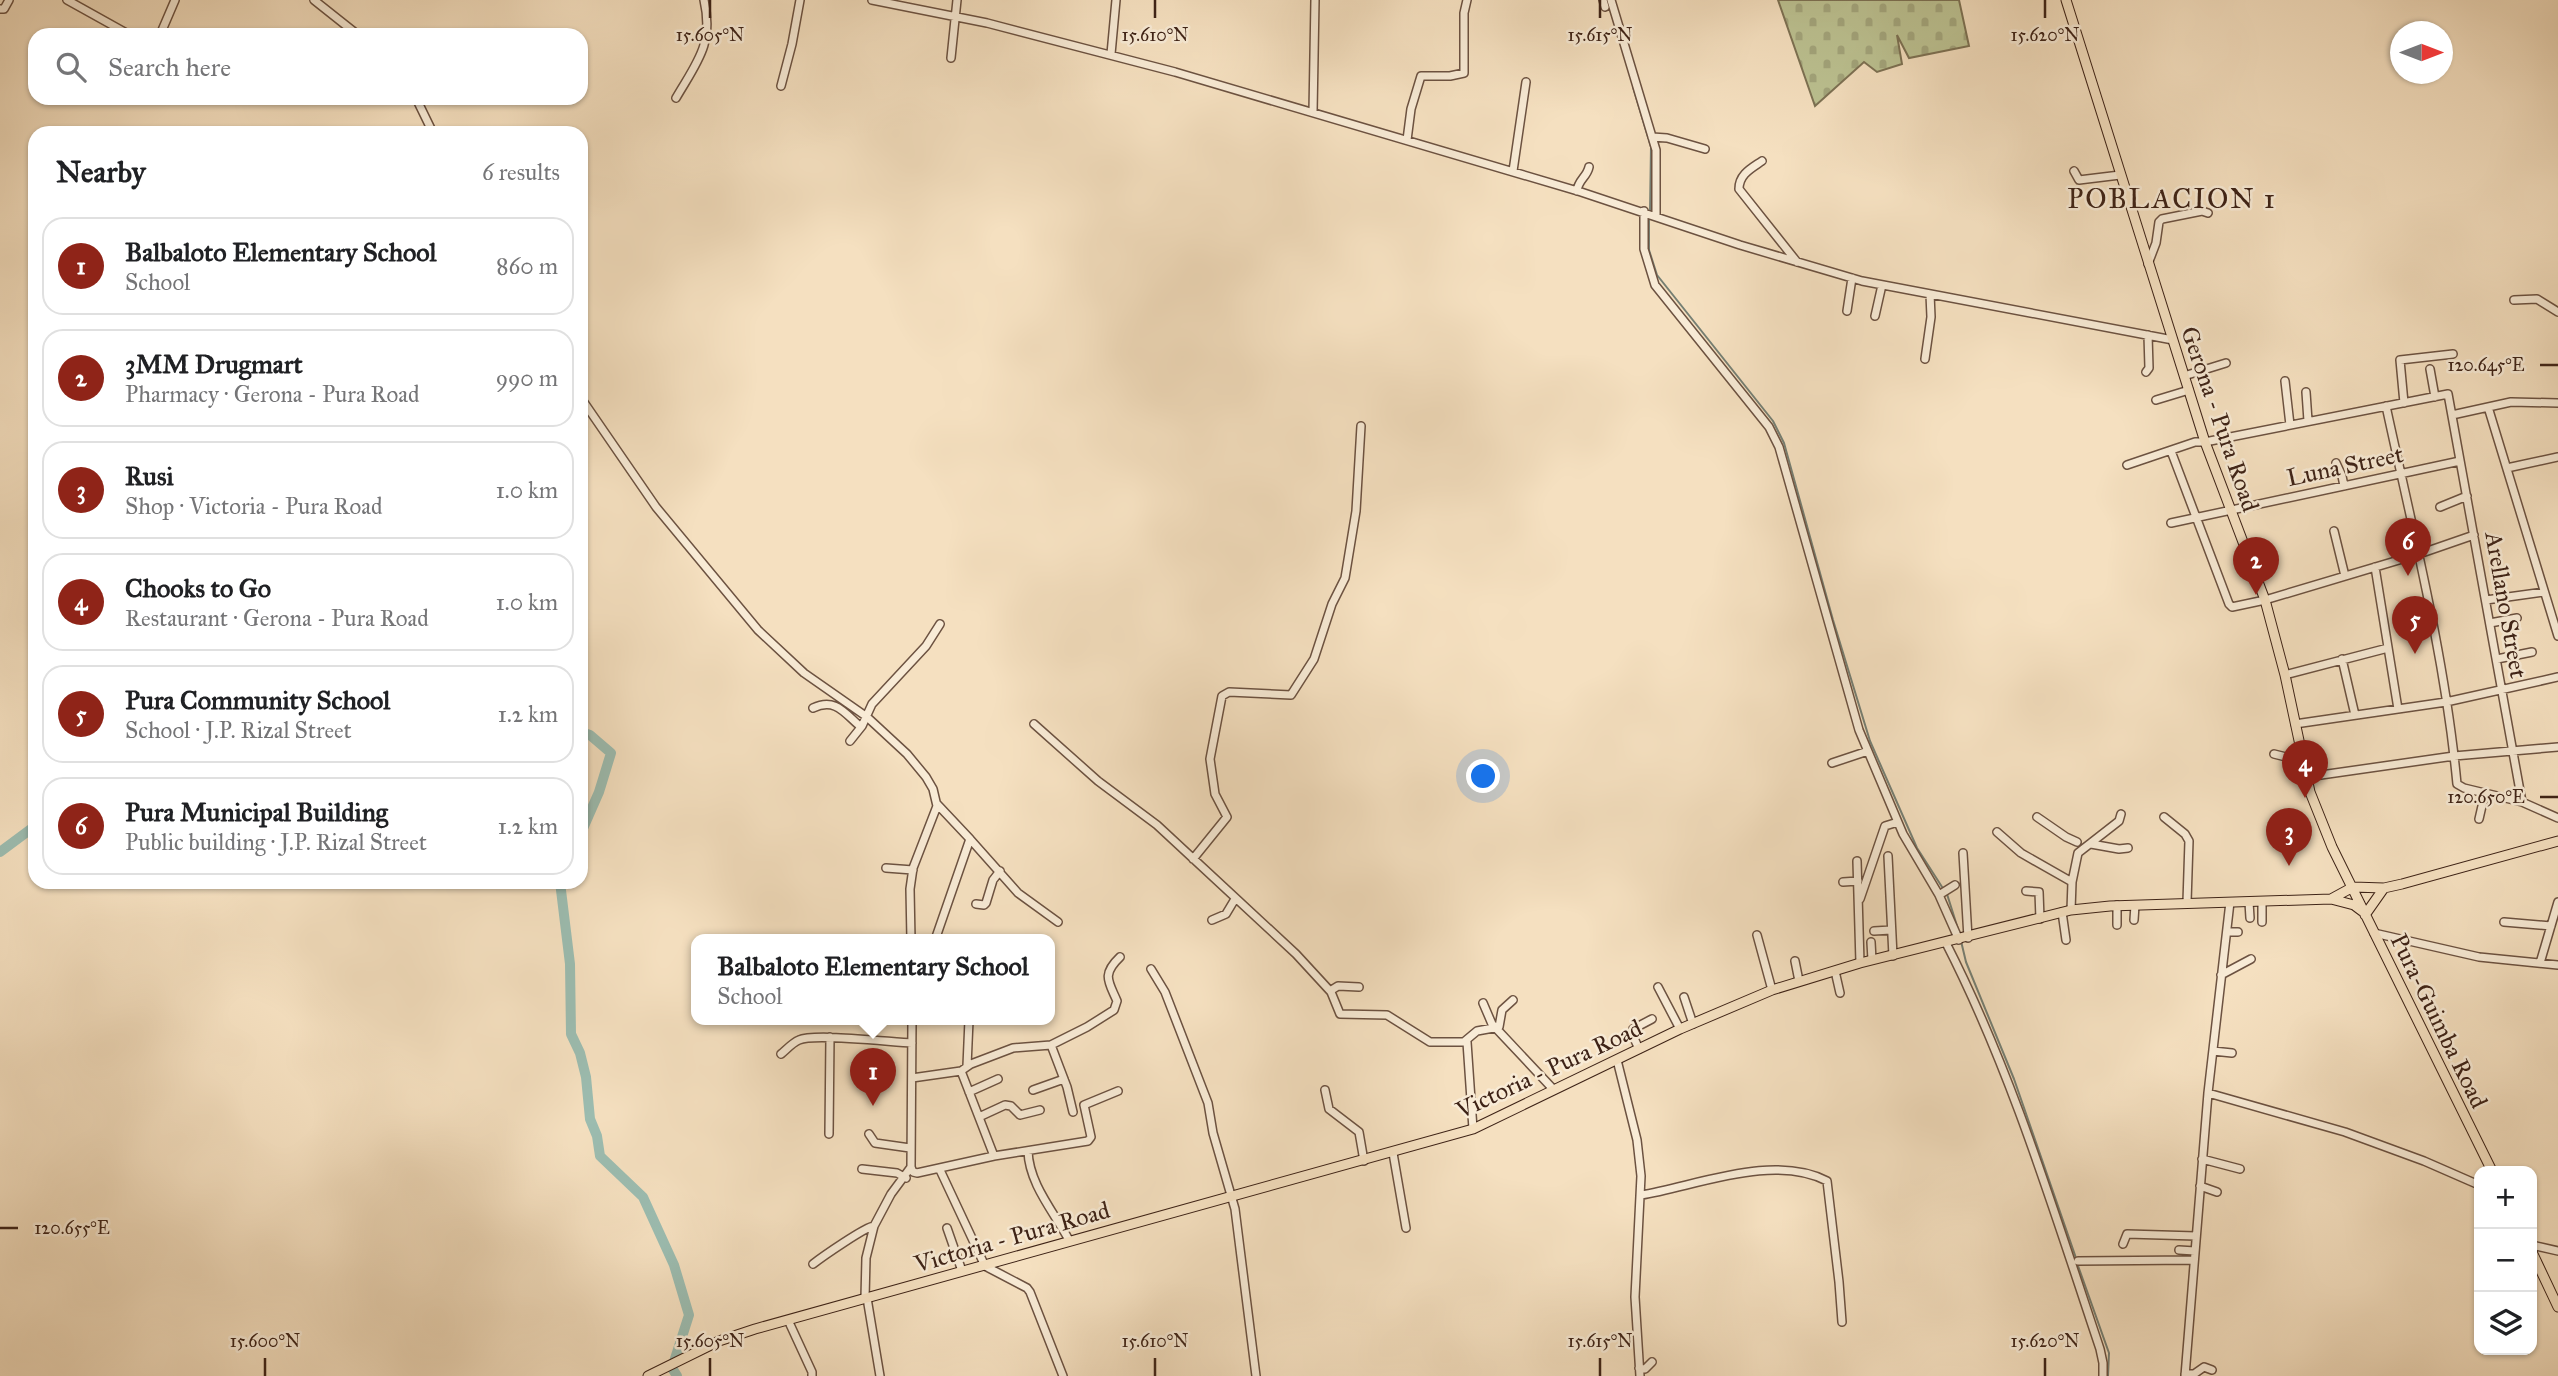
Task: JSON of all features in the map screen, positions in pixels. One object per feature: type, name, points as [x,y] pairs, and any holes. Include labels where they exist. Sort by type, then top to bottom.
[{"type":"main road","name":"Gerona - Pura Road","points":[[2066,0],[2205,442],[2265,600],[2285,674],[2306,777],[2319,817],[2353,887]]},
{"type":"main road","points":[[2353,887],[2384,888],[2558,841]]},
{"type":"main road","name":"Victoria - Pura Road","points":[[648,1376],[736,1335],[1473,1129],[1680,1029],[1772,990],[1860,963],[2067,911],[2117,905],[2331,899],[2353,887]]},
{"type":"main road","name":"Pura-Guimba Road","points":[[2353,887],[2490,1166]]},
{"type":"main road","points":[[2331,899],[2354,905],[2365,915],[2384,888]]},
{"type":"main road","points":[[2537,1263],[2558,1307]]},
{"type":"street","points":[[0,9],[4,9],[9,0]]},
{"type":"street","points":[[67,0],[117,28]]},
{"type":"street","points":[[163,28],[176,0]]},
{"type":"street","points":[[314,0],[349,28]]},
{"type":"street","points":[[676,98],[705,44],[708,18],[704,0]]},
{"type":"street","points":[[781,86],[800,0]]},
{"type":"street","points":[[872,0],[955,16],[1111,54],[1513,171],[1852,278],[2173,340]]},
{"type":"street","points":[[951,58],[957,0]]},
{"type":"street","points":[[1111,54],[1116,0]]},
{"type":"street","points":[[1313,112],[1315,0]]},
{"type":"street","points":[[1407,140],[1411,109],[1421,76],[1464,73],[1464,13],[1467,0]]},
{"type":"street","points":[[1611,0],[1652,137],[1657,168],[1656,215]]},
{"type":"street","points":[[1513,171],[1526,82]]},
{"type":"street","points":[[419,105],[430,126]]},
{"type":"street","points":[[1652,137],[1667,138],[1705,149]]},
{"type":"street","points":[[1762,161],[1743,175],[1739,189],[1798,262]]},
{"type":"street","points":[[1577,191],[1580,180],[1587,174],[1589,167]]},
{"type":"street","points":[[2074,171],[2079,180],[2120,175]]},
{"type":"street","points":[[1644,211],[1644,249],[1655,285],[1769,428],[1779,447],[1844,680],[1868,751],[1898,822],[1963,939]]},
{"type":"street","points":[[2147,264],[2162,219],[2202,211],[2208,213]]},
{"type":"street","points":[[1847,311],[1852,278]]},
{"type":"street","points":[[1875,316],[1882,285]]},
{"type":"street","points":[[1925,359],[1931,317],[1930,294]]},
{"type":"street","points":[[2514,300],[2537,299],[2558,312]]},
{"type":"street","points":[[2147,372],[2148,335]]},
{"type":"street","points":[[2404,403],[2400,360],[2454,354]]},
{"type":"street","points":[[2184,376],[2226,363]]},
{"type":"street","points":[[2430,369],[2435,397]]},
{"type":"street","points":[[2285,381],[2290,425]]},
{"type":"street","points":[[2156,400],[2189,390]]},
{"type":"street","points":[[2306,392],[2308,421]]},
{"type":"street","points":[[2127,465],[2195,442],[2448,394],[2452,415],[2511,402],[2558,403]]},
{"type":"street","points":[[2386,406],[2419,554],[2458,786],[2522,802],[2558,818]]},
{"type":"street","points":[[2488,407],[2558,636]]},
{"type":"street","points":[[588,408],[656,507],[758,630],[795,666],[867,718],[920,767],[933,789],[937,804],[1017,893],[1058,922]]},
{"type":"street","name":"Arellano Street","points":[[2452,415],[2522,802]]},
{"type":"street","points":[[1193,859],[1227,817],[1215,794],[1210,759],[1222,696],[1229,692],[1291,695],[1314,659],[1337,592],[1345,578],[1356,511],[1362,426]]},
{"type":"street","points":[[2171,451],[2230,606],[2265,600],[2474,535]]},
{"type":"street","points":[[2507,468],[2558,457]]},
{"type":"street","name":"Luna Street","points":[[2171,523],[2460,461]]},
{"type":"street","points":[[2336,463],[2344,486]]},
{"type":"street","points":[[2440,508],[2467,496]]},
{"type":"street","points":[[2334,531],[2346,576]]},
{"type":"street","points":[[2375,567],[2399,709]]},
{"type":"street","points":[[2486,600],[2544,592]]},
{"type":"street","points":[[2490,623],[2517,618]]},
{"type":"street","points":[[850,741],[867,718],[872,704],[926,646],[940,624]]},
{"type":"street","points":[[2285,674],[2388,648]]},
{"type":"street","points":[[2497,659],[2532,652]]},
{"type":"street","points":[[2342,659],[2355,715]]},
{"type":"street","points":[[2295,724],[2446,702],[2558,677]]},
{"type":"street","points":[[813,708],[823,704],[836,704],[861,727]]},
{"type":"street","points":[[1034,724],[1098,781],[1150,819],[1300,959],[1331,991],[1340,1014],[1384,1015],[1430,1042],[1465,1041],[1474,1032],[1500,1026],[1499,1017],[1502,1010],[1513,1000]]},
{"type":"street","points":[[2306,777],[2454,756],[2558,747]]},
{"type":"street","points":[[1832,763],[1868,751]]},
{"type":"street","points":[[2274,754],[2286,757],[2301,755]]},
{"type":"street","points":[[2479,819],[2485,793]]},
{"type":"street","points":[[911,934],[910,889],[913,870],[937,804]]},
{"type":"street","points":[[2078,853],[2119,821],[2122,814]]},
{"type":"street","points":[[2037,817],[2066,837],[2077,838],[2078,853],[2067,911],[2066,940]]},
{"type":"street","points":[[2164,817],[2185,834],[2189,841],[2187,902]]},
{"type":"street","points":[[1859,903],[1885,826],[1898,822]]},
{"type":"street","points":[[1997,832],[2021,853],[2072,882]]},
{"type":"street","points":[[938,934],[970,839]]},
{"type":"street","points":[[2091,845],[2127,848]]},
{"type":"street","points":[[1963,853],[1963,939]]},
{"type":"street","points":[[1888,856],[1893,956]]},
{"type":"street","points":[[1857,862],[1860,963]]},
{"type":"street","points":[[886,868],[913,870]]},
{"type":"street","points":[[976,904],[986,903],[993,880],[1000,871]]},
{"type":"street","points":[[1843,882],[1858,881]]},
{"type":"street","points":[[1939,895],[1955,885]]},
{"type":"street","points":[[2026,891],[2039,892],[2040,919]]},
{"type":"street","points":[[1212,920],[1226,914],[1235,899]]},
{"type":"street","points":[[2212,1370],[2204,1367],[2194,1374],[2185,1375],[2208,1093],[2230,902]]},
{"type":"street","points":[[2249,902],[2250,918]]},
{"type":"street","points":[[2262,902],[2262,922]]},
{"type":"street","points":[[2540,963],[2558,902]]},
{"type":"street","points":[[2117,905],[2117,925]]},
{"type":"street","points":[[2134,920],[2135,905]]},
{"type":"street","points":[[2504,922],[2551,926]]},
{"type":"street","points":[[1874,930],[1891,930]]},
{"type":"street","points":[[2227,932],[2238,932]]},
{"type":"street","points":[[2374,933],[2479,957],[2558,965]]},
{"type":"street","points":[[1757,936],[1772,990]]},
{"type":"street","points":[[1871,942],[1872,960]]},
{"type":"street","points":[[1946,943],[1982,1017],[2019,1113],[2100,1349],[2104,1363],[2103,1376]]},
{"type":"street","points":[[912,1077],[964,1068],[1013,1048],[1051,1045],[1114,1010],[1117,1001],[1110,990],[1108,975],[1120,957]]},
{"type":"street","points":[[2221,975],[2251,959]]},
{"type":"street","points":[[1795,961],[1799,981]]},
{"type":"street","points":[[1151,969],[1165,992],[1206,1096],[1213,1133],[1232,1197],[1256,1376]]},
{"type":"street","points":[[1835,971],[1840,993]]},
{"type":"street","points":[[1331,991],[1338,986],[1359,987]]},
{"type":"street","points":[[1658,987],[1680,1029]]},
{"type":"street","points":[[1684,997],[1693,1024]]},
{"type":"street","points":[[1483,1003],[1487,1016],[1496,1028],[1553,1089]]},
{"type":"street","points":[[1639,1049],[1633,1029],[1652,1019]]},
{"type":"street","points":[[912,1025],[910,1148],[913,1170]]},
{"type":"street","points":[[968,1025],[964,1068],[969,1092],[994,1156]]},
{"type":"street","points":[[781,1054],[798,1040],[830,1038],[912,1043]]},
{"type":"street","points":[[829,1134],[830,1038]]},
{"type":"street","points":[[1465,1041],[1468,1049],[1473,1129]]},
{"type":"street","points":[[1051,1045],[1073,1112]]},
{"type":"street","points":[[2213,1051],[2232,1053]]},
{"type":"street","points":[[1618,1060],[1637,1140],[1641,1176],[1635,1297],[1639,1372],[1652,1362]]},
{"type":"street","points":[[969,1092],[998,1079]]},
{"type":"street","points":[[1033,1090],[1064,1079]]},
{"type":"street","points":[[1325,1090],[1329,1109],[1359,1132],[1364,1161]]},
{"type":"street","points":[[880,1376],[866,1298],[866,1258],[874,1226],[891,1194],[904,1178],[913,1170],[940,1170],[994,1156],[1091,1139],[1084,1105],[1118,1091]]},
{"type":"street","points":[[2208,1093],[2345,1132],[2474,1183]]},
{"type":"street","points":[[979,1116],[1005,1105],[1011,1106],[1020,1115],[1040,1110]]},
{"type":"street","points":[[869,1134],[878,1144],[910,1148]]},
{"type":"street","points":[[1028,1151],[1030,1170],[1069,1240]]},
{"type":"street","points":[[1393,1153],[1406,1228]]},
{"type":"street","points":[[2202,1159],[2240,1169]]},
{"type":"street","points":[[862,1169],[892,1172],[904,1178]]},
{"type":"street","points":[[940,1170],[984,1264],[992,1272],[1027,1288],[1030,1292],[1063,1376]]},
{"type":"street","points":[[1640,1195],[1741,1172],[1794,1172],[1827,1181],[1842,1322]]},
{"type":"street","points":[[2200,1186],[2217,1192]]},
{"type":"street","points":[[2190,1202],[2199,1199]]},
{"type":"street","points":[[813,1264],[867,1227],[874,1226]]},
{"type":"street","points":[[947,1228],[962,1271]]},
{"type":"street","points":[[2123,1244],[2127,1234],[2196,1236]]},
{"type":"street","points":[[2537,1246],[2558,1251]]},
{"type":"street","points":[[2179,1250],[2194,1251]]},
{"type":"street","points":[[2078,1261],[2194,1259]]},
{"type":"street","points":[[788,1320],[812,1376]]},
{"type":"green space","points":[[1778,0],[1959,0],[1969,46],[1909,58],[1897,35],[1902,64],[1877,72],[1864,62],[1815,106]]},
{"type":"waterway","points":[[1607,0],[1616,28]]},
{"type":"waterway","points":[[1633,87],[1651,147],[1650,212]]},
{"type":"waterway","points":[[1649,218],[1649,250],[1657,275],[1773,421],[1784,443],[1870,741],[1917,848],[1944,890]]},
{"type":"waterway","points":[[588,734],[611,753],[588,817]]},
{"type":"waterway","points":[[0,852],[28,831]]},
{"type":"waterway","points":[[561,889],[570,964],[571,1034],[580,1053],[586,1077],[590,1119],[597,1136],[600,1156],[643,1197],[674,1265],[689,1315],[672,1368],[677,1376]]},
{"type":"waterway","points":[[1947,894],[1958,929]]},
{"type":"waterway","points":[[1961,941],[1966,962],[2014,1079],[2076,1258]]},
{"type":"waterway","points":[[2077,1263],[2109,1353],[2108,1376]]},
{"type":"place","name":"Pura Municipal Building","points":[[2408,576]]},
{"type":"place","name":"3MM Drugmart","points":[[2256,595]]},
{"type":"place","name":"Pura Community School","points":[[2415,654]]},
{"type":"place","name":"Chooks to Go","points":[[2305,798]]},
{"type":"place","name":"Rusi","points":[[2289,866]]},
{"type":"place","name":"Balbaloto Elementary School","points":[[873,1106]]},
{"type":"district","name":"POBLACION 1","points":[[2172,198]]}]
